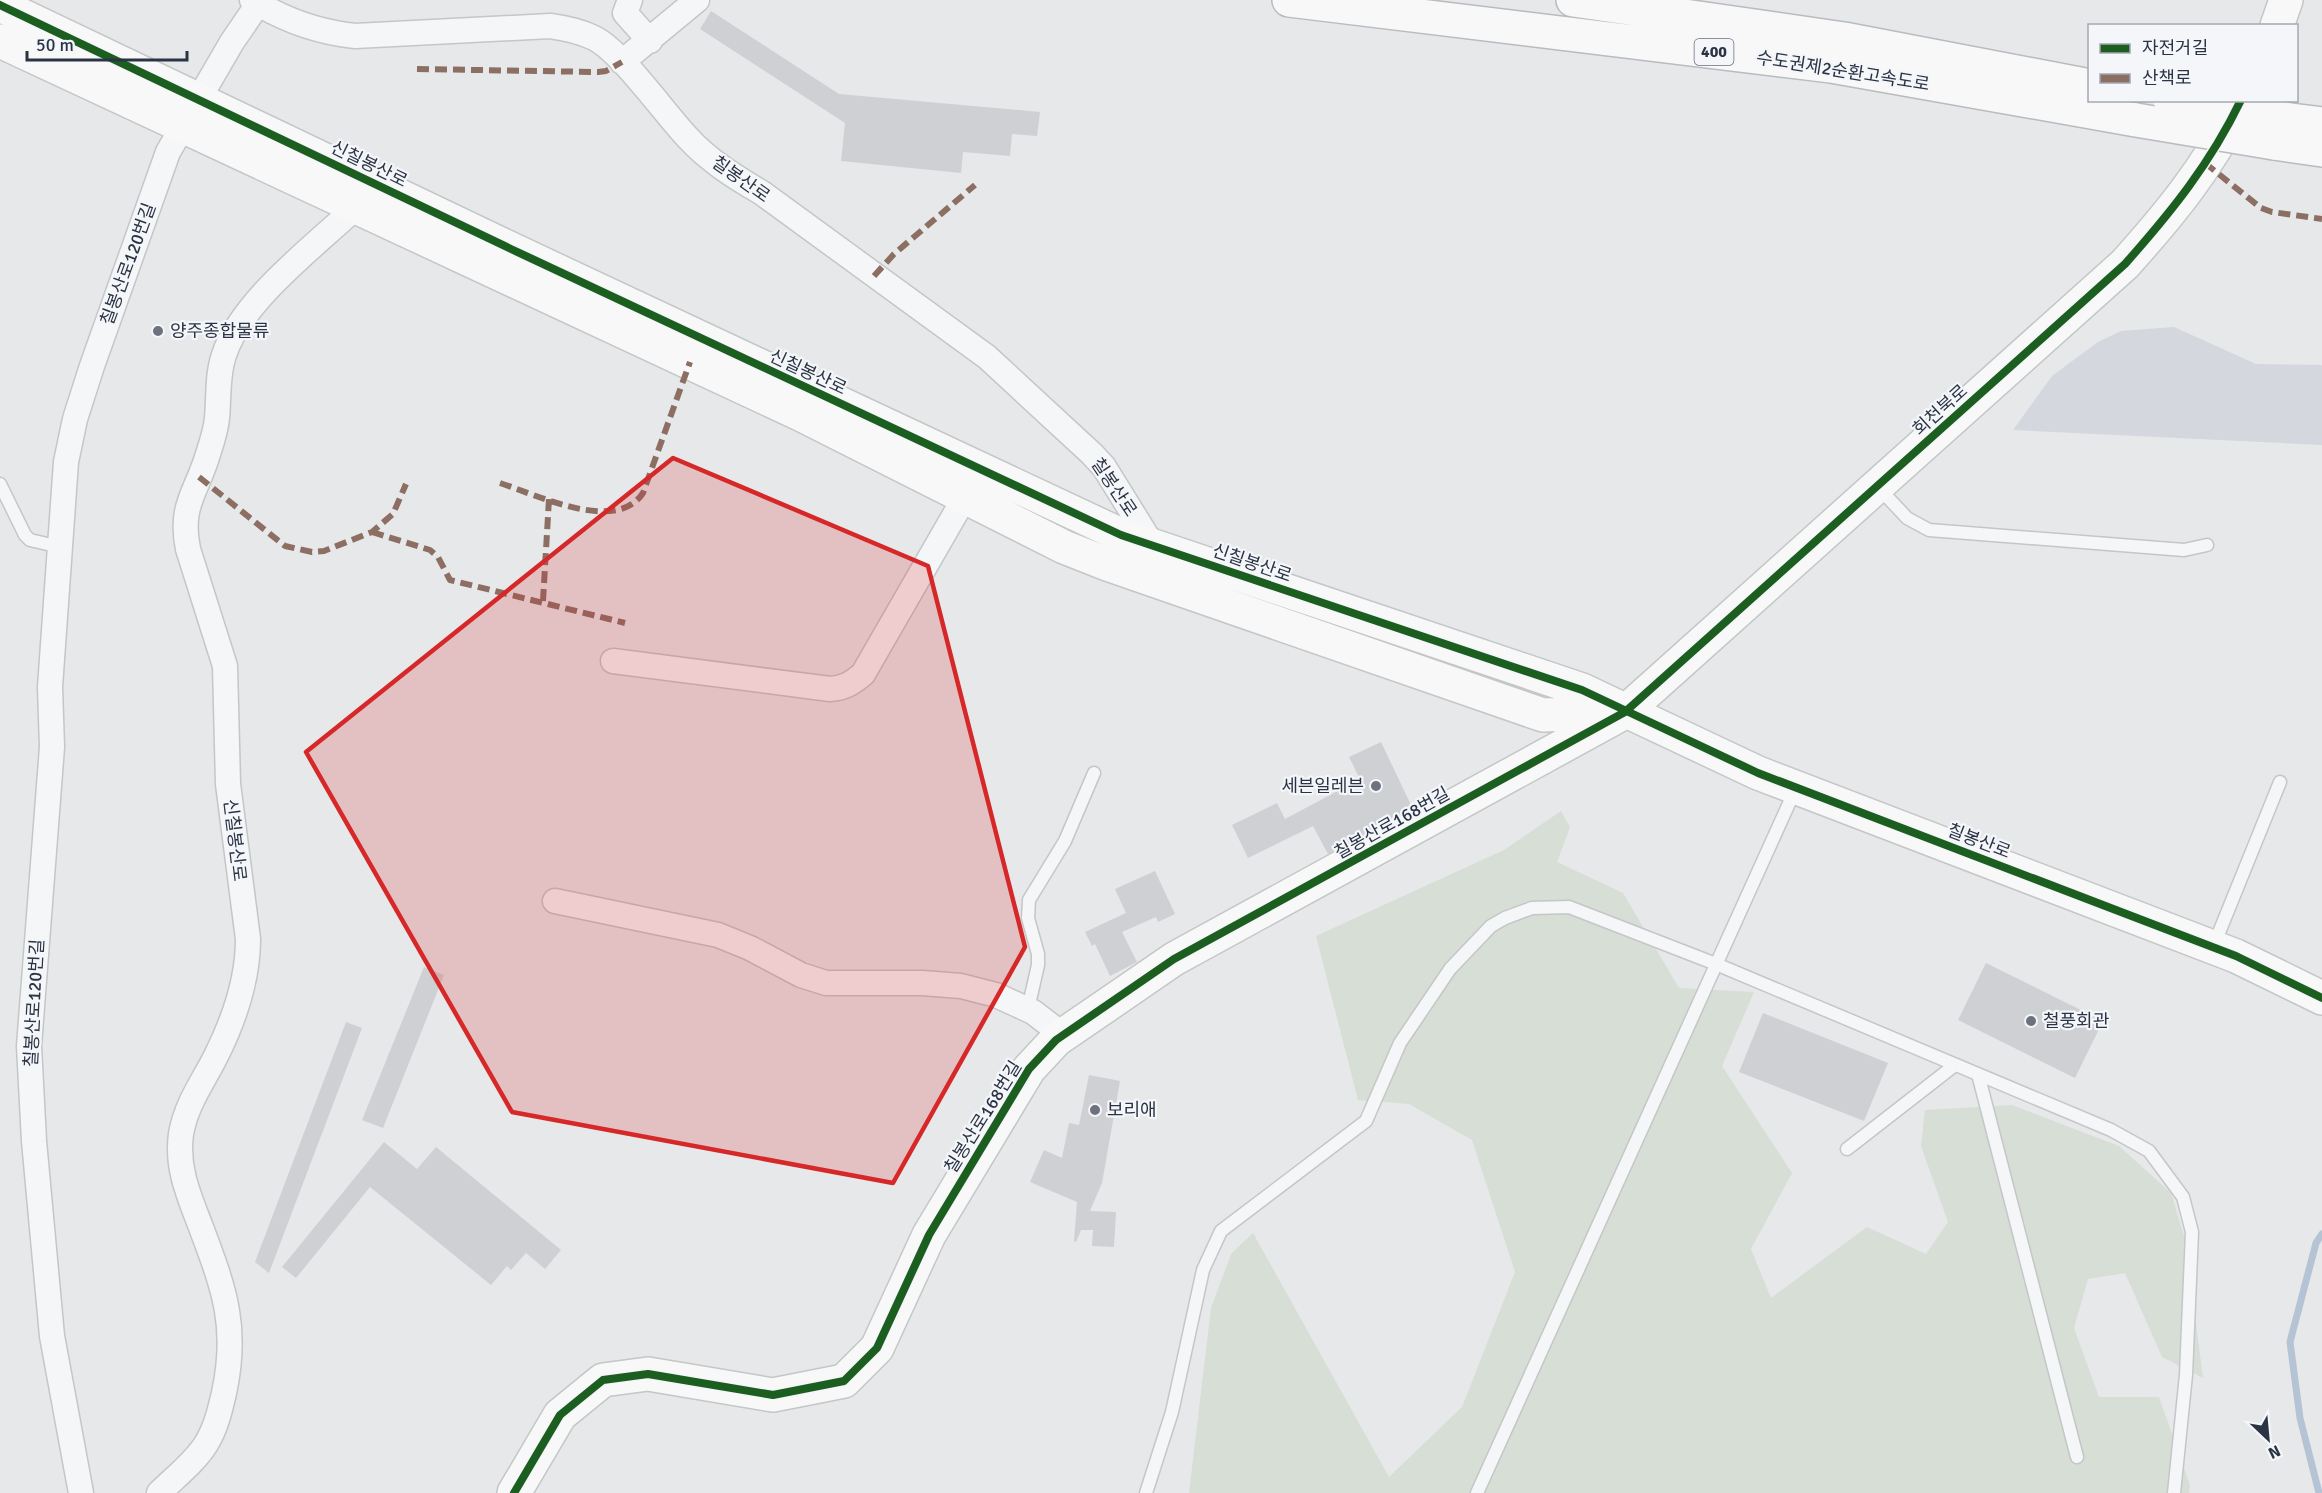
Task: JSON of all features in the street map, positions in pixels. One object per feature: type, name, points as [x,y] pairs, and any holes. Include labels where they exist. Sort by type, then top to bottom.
[{"type":"main road","name":"수도권제2순환고속도로","points":[[1289,0],[1831,66],[2136,120],[2296,129]]},
{"type":"main road","name":"수도권제2순환고속도로","points":[[1573,0],[1844,39],[2088,86]]},
{"type":"main road","points":[[2278,24],[2286,0]]},
{"type":"main road","name":"신칠봉산로","points":[[0,5],[356,207],[801,414],[1064,547],[1107,564],[1543,715],[1625,712]]},
{"type":"main road","name":"신칠봉산로","points":[[0,41],[191,113],[1089,520],[1153,546],[1582,690],[1625,712]]},
{"type":"main road","name":"수도권제2순환고속도로","points":[[2179,102],[2296,129],[2322,150]]},
{"type":"main road","name":"회천북로","points":[[1625,712],[2125,264],[2176,207],[2223,136],[2240,102]]},
{"type":"main road","name":"칠봉산로","points":[[1625,712],[1758,773],[2214,948],[2322,998]]},
{"type":"main road","name":"칠봉산로168번길","points":[[514,1493],[560,1415],[603,1380],[648,1374],[773,1395],[844,1381],[877,1348],[929,1235],[1029,1070],[1063,1035],[1174,959],[1625,712]]},
{"type":"street","points":[[630,0],[625,13],[650,41]]},
{"type":"street","points":[[622,62],[697,0]]},
{"type":"street","name":"칠봉산로","points":[[255,2],[301,25],[355,36],[550,26],[569,29],[597,39],[622,62],[689,140],[729,173],[762,193],[987,357],[1081,442],[1104,467],[1153,546]]},
{"type":"street","name":"칠봉산로120번길","points":[[81,1493],[52,1336],[34,1141],[29,1046],[52,747],[50,687],[66,462],[75,419],[168,152],[255,2]]},
{"type":"street","name":"신칠봉산로","points":[[159,1493],[206,1445],[218,1418],[232,1350],[228,1310],[221,1279],[182,1176],[180,1150],[189,1106],[216,1055],[244,984],[248,963],[248,939],[228,784],[225,666],[188,549],[184,530],[186,508],[208,456],[217,421],[219,383],[224,355],[236,330],[255,302],[356,207]]},
{"type":"street","points":[[613,661],[830,689],[852,684],[863,674],[965,497]]},
{"type":"street","points":[[555,901],[718,935],[750,948],[801,975],[826,983],[922,983],[961,986],[996,995],[1028,1009],[1063,1035]]},
{"type":"lane","points":[[0,484],[25,535],[30,540],[60,547]]},
{"type":"lane","points":[[1877,487],[1907,518],[1929,530],[2184,550],[2207,545]]},
{"type":"lane","points":[[1028,1009],[1038,965],[1038,954],[1028,918],[1029,900],[1065,841],[1094,773]]},
{"type":"lane","points":[[2214,948],[2280,782]]},
{"type":"lane","points":[[1477,1493],[1796,787]]},
{"type":"lane","points":[[1146,1493],[1172,1412],[1203,1270],[1221,1231],[1366,1121],[1400,1043],[1450,969],[1491,926],[1532,908],[1569,907],[1716,964],[1978,1074],[2111,1130],[2149,1151],[2183,1197],[2192,1232],[2186,1375],[2174,1493]]},
{"type":"lane","points":[[1847,1149],[1955,1065]]},
{"type":"lane","points":[[1978,1074],[2077,1457]]},
{"type":"highlighted area","points":[[673,458],[928,566],[1025,947],[893,1183],[512,1112],[306,752]]},
{"type":"shaded area","points":[[2174,327],[2256,364],[2322,365],[2322,445],[2013,430],[2052,376],[2098,342],[2121,331]]},
{"type":"shaded area","points":[[1561,811],[1570,827],[1557,862],[1623,893],[1679,988],[1754,992],[1722,1066],[1792,1173],[1751,1249],[1771,1298],[1867,1227],[1926,1254],[1948,1222],[1921,1146],[1925,1110],[2012,1105],[2119,1146],[2171,1193],[2185,1239],[2203,1378],[2162,1357],[2125,1273],[2088,1279],[2074,1328],[2099,1397],[2159,1397],[2190,1485],[2189,1493],[1189,1493],[1211,1308],[1231,1254],[1253,1233],[1389,1477],[1462,1407],[1515,1272],[1472,1140],[1409,1104],[1358,1100],[1316,936],[1504,850]]},
{"type":"building","points":[[711,11],[839,94],[1040,112],[1037,136],[1012,134],[1010,156],[963,152],[961,173],[841,161],[845,123],[700,29]]},
{"type":"building","points":[[1381,742],[1412,807],[1328,854],[1313,826],[1248,858],[1232,825],[1277,803],[1285,819],[1360,779],[1349,757]]},
{"type":"building","points":[[1155,871],[1175,914],[1158,922],[1156,917],[1122,932],[1137,962],[1110,976],[1095,944],[1092,946],[1085,932],[1126,913],[1115,889]]},
{"type":"building","name":"철풍회관","points":[[1986,963],[2103,1021],[2075,1078],[1958,1020]]},
{"type":"building","points":[[424,967],[444,975],[383,1128],[362,1120]]},
{"type":"building","points":[[1763,1013],[1888,1063],[1864,1121],[1739,1072]]},
{"type":"building","points":[[346,1022],[362,1028],[269,1273],[255,1262]]},
{"type":"building","points":[[1089,1075],[1120,1081],[1102,1183],[1090,1211],[1116,1212],[1114,1247],[1092,1246],[1093,1230],[1081,1230],[1076,1242],[1074,1241],[1077,1202],[1030,1182],[1044,1150],[1062,1158],[1069,1123],[1079,1125]]},
{"type":"building","points":[[384,1142],[417,1169],[436,1147],[561,1250],[545,1269],[526,1253],[511,1270],[507,1266],[491,1285],[370,1187],[296,1278],[282,1267]]},
{"type":"waterway","points":[[2319,1493],[2300,1418],[2290,1342],[2316,1243],[2322,1234]]},
{"type":"marked path","points":[[417,69],[598,72],[606,71],[622,62]]},
{"type":"marked path","points":[[2205,163],[2261,208],[2272,212],[2322,219]]},
{"type":"marked path","points":[[874,276],[894,254],[975,185]]},
{"type":"marked path","points":[[500,483],[575,508],[596,511],[614,510],[631,505],[643,493],[690,362]]},
{"type":"marked path","points":[[199,477],[285,546],[312,552],[324,551],[372,532],[393,514],[406,484]]},
{"type":"marked path","points":[[543,601],[549,499]]},
{"type":"marked path","points":[[372,532],[430,550],[438,557],[450,580],[625,623]]},
{"type":"cycle path","points":[[0,5],[511,249],[1121,535],[1582,690],[1758,773],[2236,956],[2322,998]]},
{"type":"cycle path","points":[[514,1493],[560,1415],[603,1380],[648,1374],[773,1395],[844,1381],[877,1348],[929,1235],[1029,1069],[1056,1040],[1174,959],[1625,712],[2125,264],[2189,186],[2216,145],[2240,102]]},
{"type":"place","name":"양주종합물류","points":[[158,331]]},
{"type":"place","name":"세븐일레븐","points":[[1376,786]]},
{"type":"place","name":"철풍회관","points":[[2031,1021]]},
{"type":"place","name":"보리애","points":[[1095,1110]]}]
